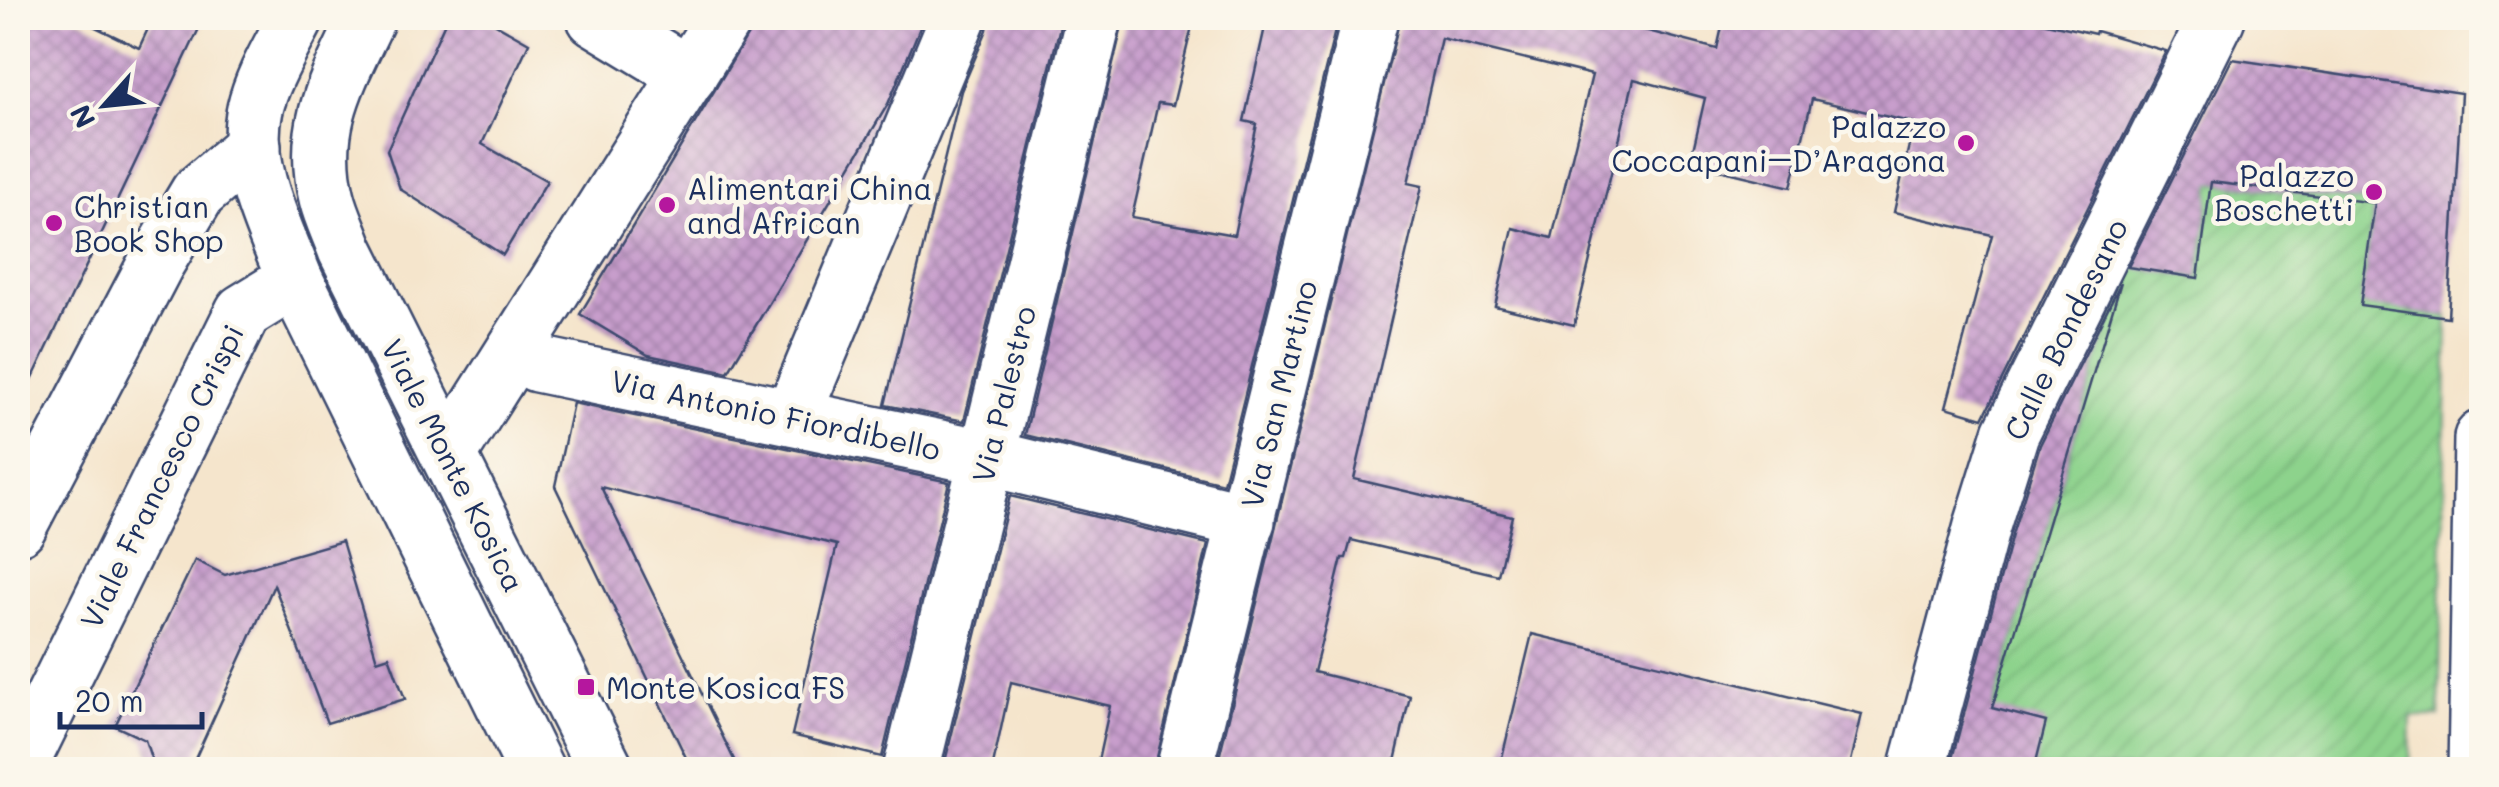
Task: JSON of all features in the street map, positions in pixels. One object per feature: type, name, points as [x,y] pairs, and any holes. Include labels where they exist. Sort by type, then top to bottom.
[{"type":"street","points":[[295,280],[265,205],[253,146],[255,109],[296,18]]},
{"type":"street","name":"Viale Monte Kosica","points":[[367,18],[322,123],[321,154],[327,198],[346,250],[606,770]]},
{"type":"street","points":[[595,18],[688,75]]},
{"type":"street","points":[[449,454],[724,18]]},
{"type":"street","points":[[792,417],[958,18]]},
{"type":"street","name":"Via Palestro","points":[[911,770],[1094,18]]},
{"type":"street","name":"Via San Martino","points":[[1184,770],[1370,18]]},
{"type":"street","name":"Calle Bondesano","points":[[1917,770],[2010,433],[2217,18]]},
{"type":"street","points":[[18,527],[155,266],[198,193],[253,146]]},
{"type":"street","name":"Viale Monte Kosica","points":[[295,280],[536,770]]},
{"type":"street","name":"Viale Francesco Crispi","points":[[18,769],[243,312],[295,280]]},
{"type":"street","name":"Via Antonio Fiordibello","points":[[538,364],[988,458],[1248,521]]},
{"type":"street","points":[[2476,770],[2482,438]]},
{"type":"green space","points":[[2211,182],[2375,203],[2361,304],[2448,317],[2439,717],[2411,717],[2410,769],[2034,769],[1992,708],[2126,266],[2198,278]]},
{"type":"building","points":[[18,18],[77,18],[139,48],[153,18],[204,18],[18,409]]},
{"type":"building","points":[[447,18],[485,18],[529,43],[482,144],[547,181],[503,255],[400,189],[387,150]]},
{"type":"building","points":[[758,18],[924,18],[888,104],[728,372],[648,355],[580,314]]},
{"type":"building","points":[[989,18],[1062,18],[964,421],[885,405],[961,91]]},
{"type":"building","points":[[1124,18],[1194,18],[1173,105],[1158,103],[1132,217],[1234,235],[1257,124],[1244,121],[1267,18],[1338,18],[1223,483],[1025,435]]},
{"type":"building","points":[[1400,18],[1598,18],[1717,49],[1724,18],[2024,18],[2095,34],[2096,31],[2166,51],[1983,418],[1946,407],[1992,235],[1894,212],[1914,123],[1812,99],[1791,187],[1690,163],[1705,98],[1634,79],[1574,325],[1495,306],[1513,228],[1552,238],[1592,75],[1441,38],[1408,183],[1422,186],[1354,479],[1512,516],[1498,575],[1351,540],[1346,558],[1342,558],[1314,672],[1410,696],[1393,770],[1216,770]]},
{"type":"building","name":"Palazzo Boschetti","points":[[2232,59],[2461,93],[2448,317],[2360,305],[2375,203],[2211,182],[2198,278],[2128,267]]},
{"type":"building","points":[[2121,282],[1992,708],[2046,722],[2034,770],[1949,770],[2040,445]]},
{"type":"building","points":[[573,403],[949,482],[882,757],[792,735],[837,545],[601,487],[739,770],[692,770],[555,486]]},
{"type":"building","points":[[1010,496],[1208,544],[1154,770],[1096,770],[1110,706],[1011,682],[992,770],[943,770]]},
{"type":"building","points":[[342,541],[377,660],[389,656],[405,699],[327,723],[274,585],[190,770],[155,770],[145,740],[115,726],[195,560],[225,575]]},
{"type":"building","points":[[1532,634],[1862,714],[1849,770],[1499,770]]},
{"type":"place","name":"Palazzo Coccapani–D’Aragona","points":[[1966,143]]},
{"type":"place","name":"Palazzo Boschetti","points":[[2374,192]]},
{"type":"place","name":"Alimentari China and African","points":[[667,205]]},
{"type":"place","name":"Christian Book Shop","points":[[54,223]]},
{"type":"place","name":"Monte Kosica FS","points":[[586,687]]}]
